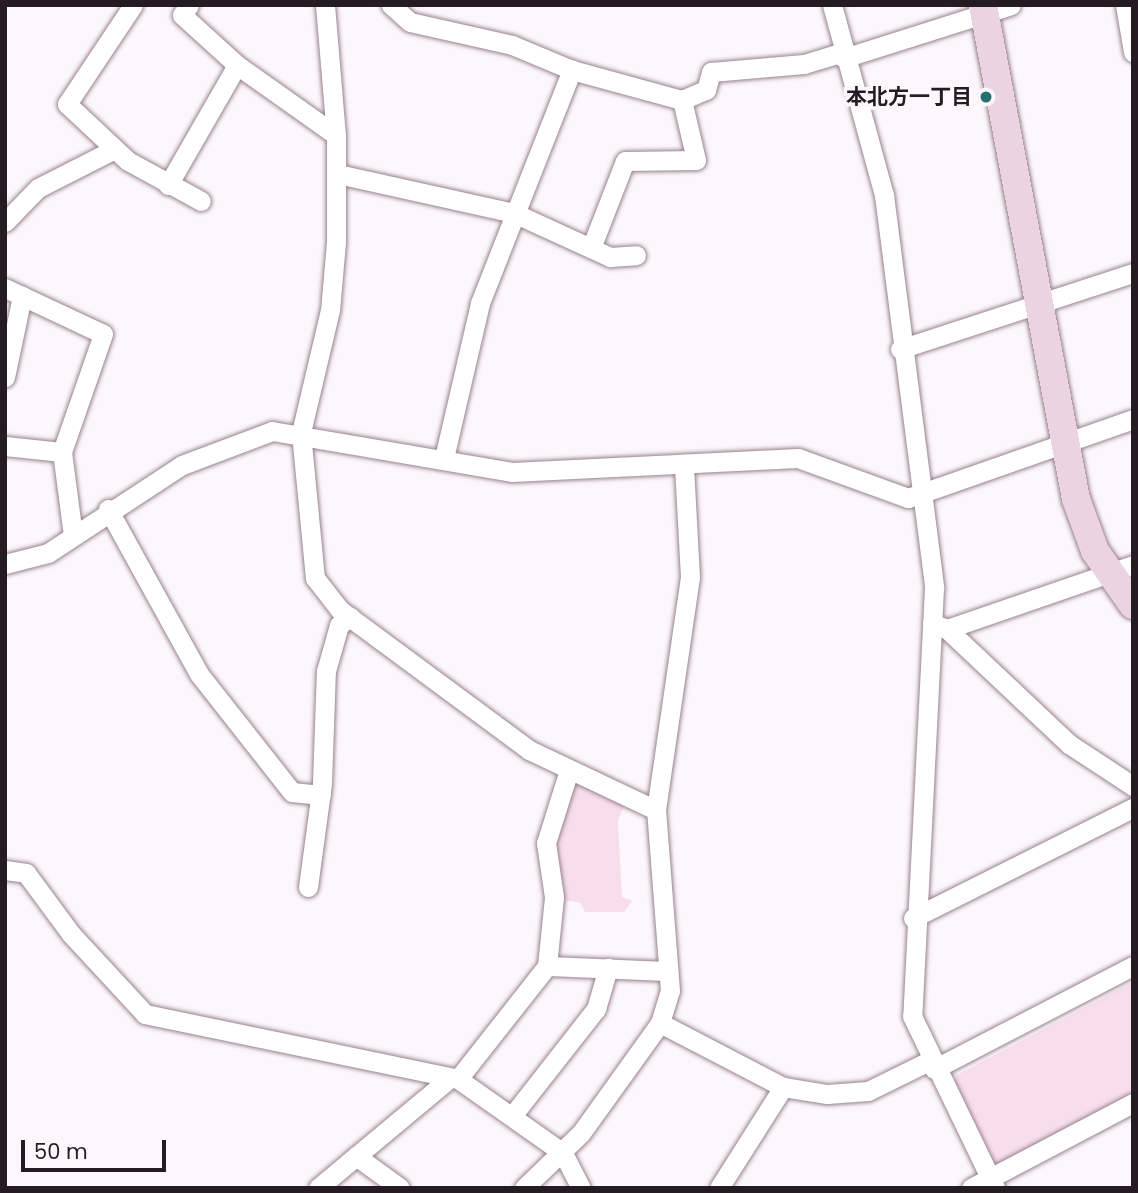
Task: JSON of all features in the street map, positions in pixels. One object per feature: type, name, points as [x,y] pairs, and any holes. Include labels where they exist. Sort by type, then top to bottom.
[{"type":"street","points":[[133,5],[67,104],[116,149],[169,185],[201,201]]},
{"type":"street","points":[[189,5],[182,15],[237,65],[336,135]]},
{"type":"street","points":[[325,5],[338,174],[330,310],[301,433],[315,578],[350,617],[530,750],[656,810]]},
{"type":"street","points":[[391,5],[410,22],[512,45],[572,70],[682,100],[706,90],[710,72],[804,64],[843,56],[993,8],[1037,306],[1063,443],[1085,527],[1121,570],[1133,605]]},
{"type":"street","points":[[832,5],[843,56],[867,116],[884,195],[900,349],[939,626],[913,918],[912,1016],[932,1065],[992,1183]]},
{"type":"street","points":[[1125,5],[1133,51]]},
{"type":"street","points":[[169,185],[237,65]]},
{"type":"street","points":[[444,458],[467,349],[514,213],[572,70]]},
{"type":"street","points":[[591,247],[625,161],[696,160],[682,100]]},
{"type":"street","points":[[5,222],[37,188],[116,149]]},
{"type":"street","points":[[338,174],[514,213],[610,257],[636,255]]},
{"type":"street","points":[[900,349],[1133,273]]},
{"type":"street","points":[[5,377],[14,292],[103,334],[62,452],[73,535]]},
{"type":"street","points":[[5,564],[48,553],[107,509],[182,465],[272,431],[301,433],[512,472],[684,467],[798,458],[908,498],[1133,419]]},
{"type":"street","points":[[5,446],[62,452]]},
{"type":"street","points":[[524,1188],[563,1153],[660,1023],[668,971],[656,810],[690,577],[684,467]]},
{"type":"street","points":[[107,509],[199,674],[292,792],[321,795]]},
{"type":"street","points":[[939,626],[1121,570]]},
{"type":"street","points":[[308,887],[321,795],[326,671],[339,625],[350,617]]},
{"type":"street","points":[[939,626],[1069,744],[1133,786]]},
{"type":"street","points":[[318,1188],[454,1079],[547,966],[554,897],[546,843],[569,770]]},
{"type":"street","points":[[913,918],[1133,807]]},
{"type":"street","points":[[5,870],[33,880],[71,934],[145,1014],[454,1079],[563,1153],[581,1188]]},
{"type":"street","points":[[547,966],[668,971]]},
{"type":"street","points":[[660,1023],[783,1087],[868,1091],[932,1065],[1133,966]]},
{"type":"street","points":[[512,1116],[596,1009],[608,968]]},
{"type":"street","points":[[719,1188],[783,1087]]},
{"type":"street","points":[[971,1188],[992,1183],[1133,1103]]},
{"type":"street","points":[[356,1156],[400,1188]]},
{"type":"shaded area","points":[[571,777],[626,800],[618,821],[622,897],[632,901],[624,912],[585,912],[581,903],[558,899],[550,842]]},
{"type":"shaded area","points":[[1133,982],[1133,1095],[998,1164],[988,1161],[951,1087],[957,1075]]},
{"type":"place","name":"本北方一丁目","points":[[986,97]]}]
